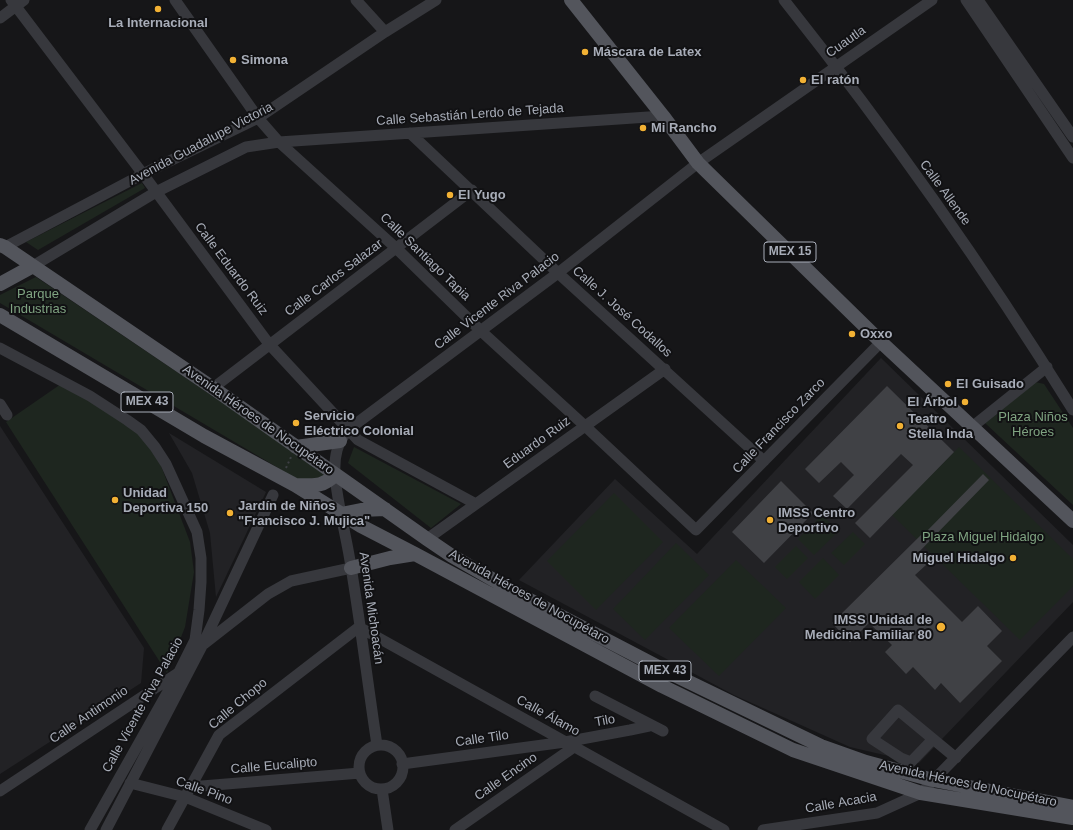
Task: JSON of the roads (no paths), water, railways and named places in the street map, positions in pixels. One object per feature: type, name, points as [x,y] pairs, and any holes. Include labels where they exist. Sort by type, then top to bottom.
[{"type":"main road","name":"MEX 15","points":[[570,0],[663,116],[698,163],[881,342],[1073,520]]},
{"type":"main road","name":"Avenida Héroes de Nocupétaro","points":[[2,248],[33,266],[213,388],[452,556],[518,594],[660,668],[821,746],[866,762],[933,780],[1073,807]]},
{"type":"main road","name":"Avenida Guadalupe Victoria","points":[[0,284],[33,266]]},
{"type":"main road","name":"Avenida Héroes de Nocupétaro","points":[[0,315],[204,436],[295,485],[361,526],[662,686],[793,750],[921,793],[1073,818]]},
{"type":"main road","points":[[296,447],[340,441]]},
{"type":"main road","points":[[295,485],[320,485],[327,482],[335,475]]},
{"type":"main road","points":[[341,514],[361,510],[384,509]]},
{"type":"main road","points":[[351,568],[390,558],[415,554]]},
{"type":"street","name":"Calle Santiago Tapia","points":[[175,0],[258,118],[279,142],[396,248],[481,331],[696,530]]},
{"type":"street","points":[[356,0],[385,32]]},
{"type":"street","name":"Avenida Guadalupe Victoria","points":[[2,248],[144,174],[258,118],[385,32],[436,0]]},
{"type":"street","name":"Calle Allende","points":[[784,0],[836,66],[952,227],[1047,367],[1069,395],[1073,410]]},
{"type":"street","name":"Cuautla","points":[[698,163],[932,0]]},
{"type":"street","points":[[966,0],[1073,158]]},
{"type":"street","points":[[978,0],[1073,137]]},
{"type":"street","points":[[0,18],[17,2]]},
{"type":"street","name":"Calle Eduardo Ruiz","points":[[17,2],[269,344],[358,440],[476,504]]},
{"type":"street","name":"Calle Sebastián Lerdo de Tejada","points":[[279,142],[663,116]]},
{"type":"street","name":"Calle J. José Codallos","points":[[410,133],[558,273],[764,461]]},
{"type":"street","name":"Avenida Guadalupe Victoria","points":[[33,266],[156,192],[246,147],[279,142]]},
{"type":"street","name":"Calle Vicente Riva Palacio","points":[[335,475],[336,456],[340,441],[349,429],[558,273],[698,163]]},
{"type":"street","name":"Calle Carlos Salazar","points":[[213,388],[472,190]]},
{"type":"street","name":"Calle Francisco Zarco","points":[[696,530],[881,342]]},
{"type":"street","name":"Calle Vicente Riva Palacio","points":[[0,348],[90,396],[141,430],[155,447],[166,464],[198,532],[201,558],[199,610],[195,640],[179,672],[90,830]]},
{"type":"street","points":[[972,427],[1047,367]]},
{"type":"street","name":"Eduardo Ruiz","points":[[427,539],[664,370]]},
{"type":"street","points":[[0,404],[7,415]]},
{"type":"street","name":"Avenida Michoacán","points":[[335,475],[351,568],[377,745]]},
{"type":"street","name":"Calle Vicente Riva Palacio","points":[[106,830],[202,646],[273,496]]},
{"type":"street","points":[[202,646],[268,594],[291,581],[351,568]]},
{"type":"street","name":"Calle Álamo","points":[[359,627],[724,830]]},
{"type":"street","name":"Calle Chopo","points":[[167,830],[219,735],[359,627]]},
{"type":"street","points":[[921,793],[1073,637]]},
{"type":"street","name":"Calle Antimonio","points":[[0,791],[194,662]]},
{"type":"street","points":[[595,696],[650,726],[663,731]]},
{"type":"street","points":[[933,739],[911,762],[901,758],[872,739],[898,710],[956,758]]},
{"type":"street","name":"Tilo","points":[[569,744],[650,726]]},
{"type":"street","name":"Calle Tilo","points":[[402,764],[569,744]]},
{"type":"street","name":"Calle Encino","points":[[455,830],[569,744]]},
{"type":"street","points":[[377,745],[384,745],[396,752],[402,764],[400,778],[396,783],[382,789],[368,785],[363,780],[359,765],[364,752],[377,745]]},
{"type":"street","name":"Calle Eucalipto","points":[[188,792],[360,773]]},
{"type":"street","name":"Calle Pino","points":[[130,783],[188,792],[266,830]]},
{"type":"street","points":[[382,789],[388,830]]},
{"type":"street","name":"Calle Acacia","points":[[763,830],[878,813],[921,793]]},
{"type":"place","name":"La Internacional","points":[[158,9]]},
{"type":"place","name":"Máscara de Latex","points":[[585,52]]},
{"type":"place","name":"Simona","points":[[233,60]]},
{"type":"place","name":"El ratón","points":[[803,80]]},
{"type":"place","name":"Mi Rancho","points":[[643,128]]},
{"type":"place","name":"El Yugo","points":[[450,195]]},
{"type":"place","name":"Oxxo","points":[[852,334]]},
{"type":"place","name":"El Guisado","points":[[948,384]]},
{"type":"place","name":"El Árbol","points":[[965,402]]},
{"type":"place","name":"Servicio Eléctrico Colonial","points":[[296,423]]},
{"type":"place","name":"Teatro Stella Inda","points":[[900,426]]},
{"type":"place","name":"Unidad Deportiva 150","points":[[115,500]]},
{"type":"place","name":"Jardín de Niños \"Francisco J. Mujica\"","points":[[230,513]]},
{"type":"place","name":"IMSS Centro Deportivo","points":[[770,520]]},
{"type":"place","name":"Miguel Hidalgo","points":[[1013,558]]},
{"type":"place","name":"IMSS Unidad de Medicina Familiar 80","points":[[941,627]]},
{"type":"park label","name":"Parque Industrias","points":[[38,302]]},
{"type":"park label","name":"Plaza Niños Héroes","points":[[1033,424]]},
{"type":"park label","name":"Plaza Miguel Hidalgo","points":[[983,537]]}]
